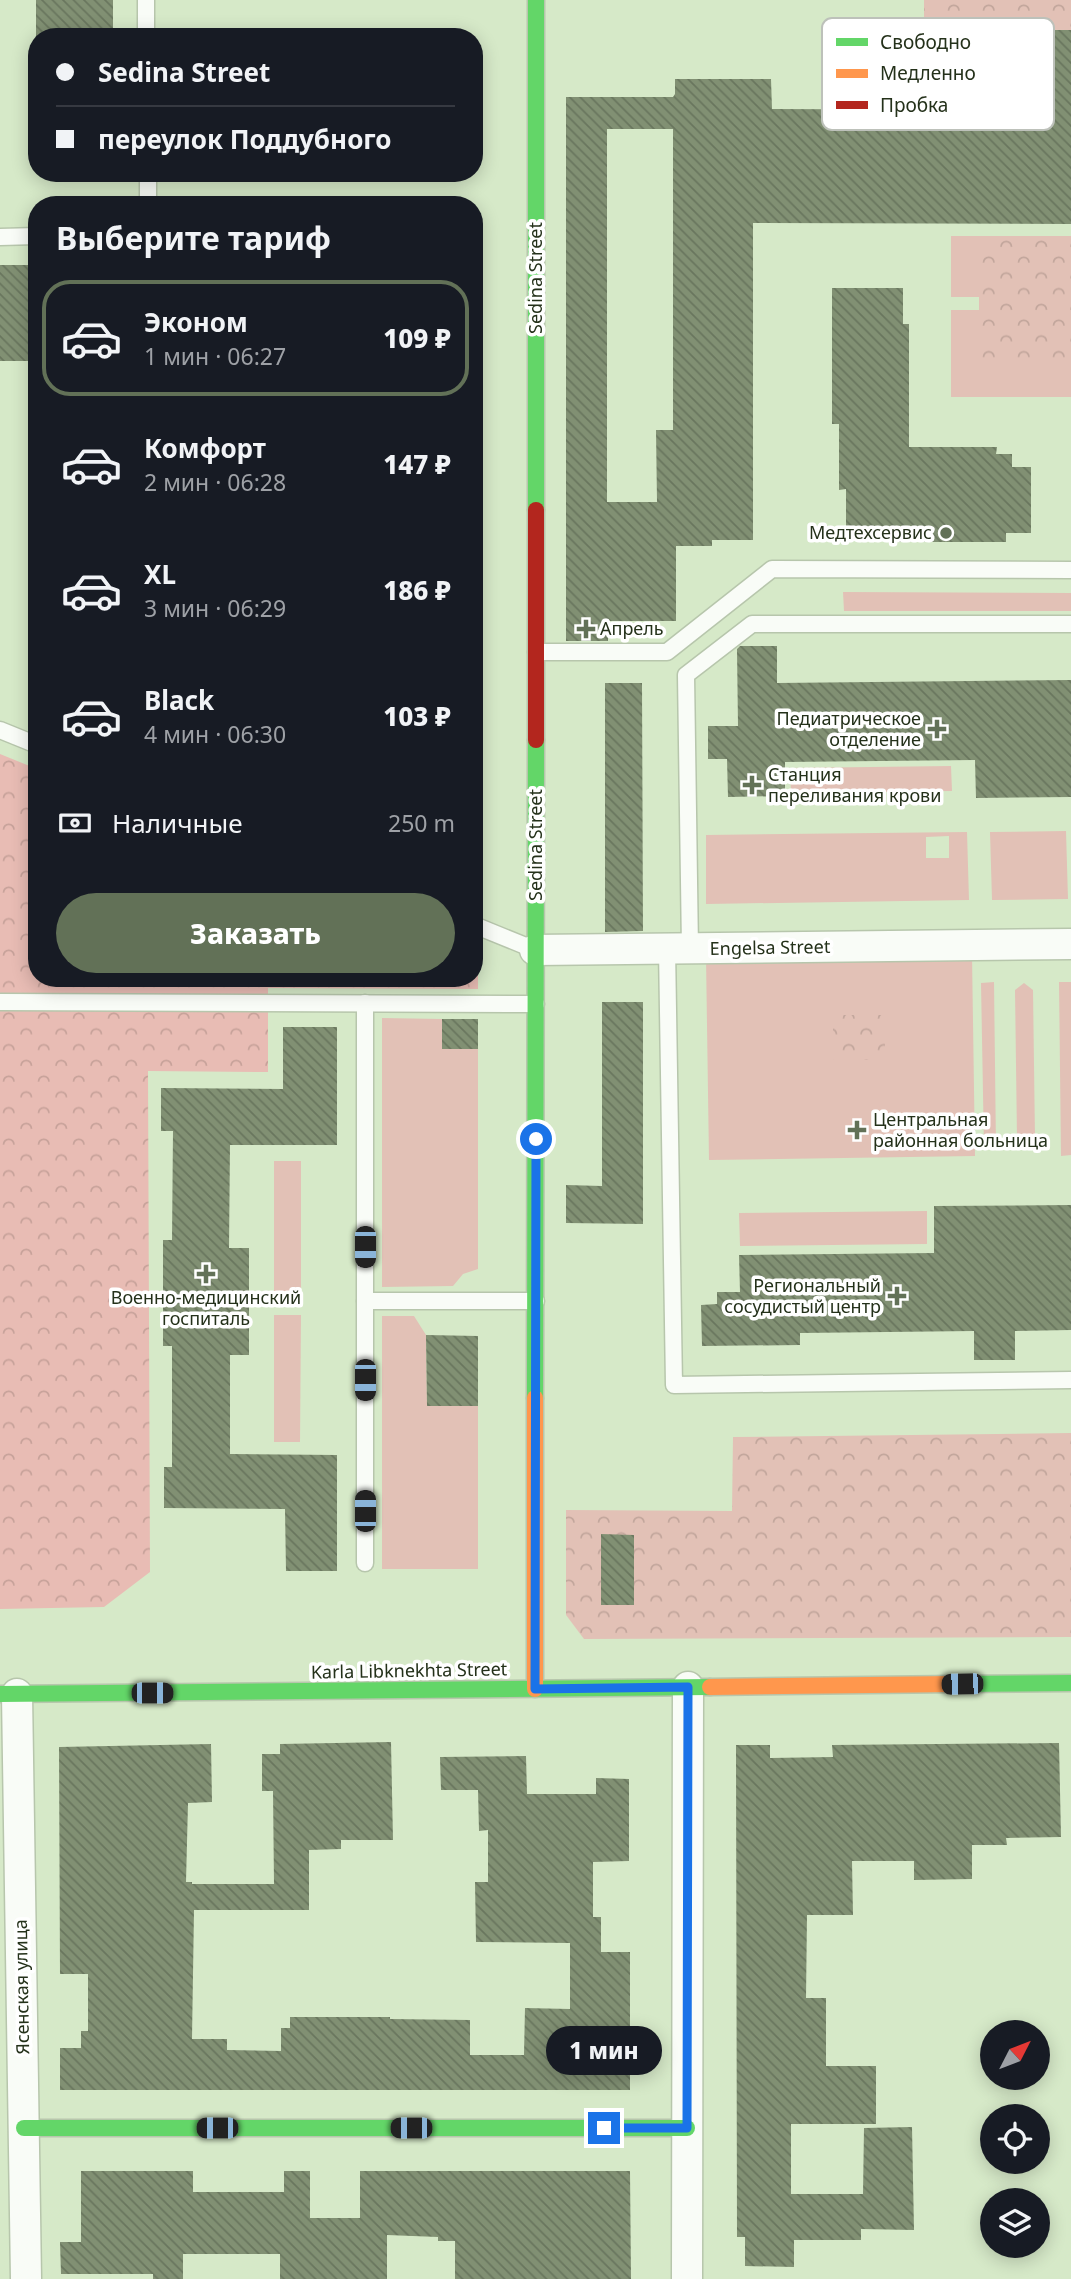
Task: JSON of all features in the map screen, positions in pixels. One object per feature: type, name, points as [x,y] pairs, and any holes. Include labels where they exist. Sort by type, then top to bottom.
[{"type":"street","name":"Sedina Street","points":[[535,1689],[536,0]]},
{"type":"street","name":"Engelsa Street","points":[[536,950],[1071,944]]},
{"type":"street","name":"Karla Libknekhta Street","points":[[9,1694],[1071,1683]]},
{"type":"street","points":[[687,2279],[688,1687]]},
{"type":"street","name":"Ясенская улица","points":[[9,1694],[24,2128],[26,2279]]},
{"type":"street","points":[[24,2128],[687,2128]]},
{"type":"lane","points":[[146,0],[146,28]]},
{"type":"lane","points":[[0,237],[28,236]]},
{"type":"lane","points":[[536,652],[667,652],[772,569],[1071,570]]},
{"type":"lane","points":[[1071,624],[752,624],[686,675],[679,949],[674,1385],[1071,1380]]},
{"type":"lane","points":[[0,730],[28,741]]},
{"type":"lane","name":"Engelsa Street","points":[[483,929],[536,950]]},
{"type":"lane","points":[[0,1002],[536,1004]]},
{"type":"lane","points":[[365,1003],[365,1563]]},
{"type":"lane","points":[[365,1301],[536,1301]]},
{"type":"green space","points":[[924,0],[1071,0],[1071,30],[1054,30],[1054,18],[924,18]]},
{"type":"green space","points":[[951,236],[979,236],[979,297],[951,297]]},
{"type":"green space","points":[[979,236],[1071,236],[1071,366],[979,366]]},
{"type":"green space","points":[[951,310],[979,310],[980,366],[1071,366],[1071,397],[951,397]]},
{"type":"green space","points":[[843,592],[1071,593],[1071,611],[844,611]]},
{"type":"green space","points":[[0,754],[28,765],[28,987],[478,987],[478,989],[268,988],[268,1072],[148,1071],[150,1572],[104,1607],[0,1609]]},
{"type":"green space","points":[[951,766],[952,791],[791,793],[790,768]]},
{"type":"green space","points":[[1066,831],[1068,899],[992,900],[990,832]]},
{"type":"green space","points":[[967,832],[969,900],[706,904],[706,835]],"holes":[[[949,836],[949,858],[926,858],[926,837]]]},
{"type":"green space","points":[[972,954],[975,1156],[709,1160],[706,957]]},
{"type":"green space","points":[[994,982],[996,1148],[984,1148],[981,983]]},
{"type":"green space","points":[[1059,982],[1071,982],[1071,1155],[1061,1156]]},
{"type":"green space","points":[[1024,983],[1033,990],[1035,1138],[1027,1144],[1017,1138],[1015,990]]},
{"type":"green space","points":[[833,1015],[885,1015],[885,1060],[833,1060]]},
{"type":"green space","points":[[382,1018],[442,1019],[442,1049],[478,1049],[478,1269],[463,1274],[453,1286],[382,1287]]},
{"type":"green space","points":[[274,1161],[301,1161],[301,1291],[274,1291]]},
{"type":"green space","points":[[927,1211],[927,1244],[740,1246],[739,1213]]},
{"type":"green space","points":[[274,1315],[301,1315],[300,1442],[274,1442]]},
{"type":"green space","points":[[382,1316],[414,1316],[426,1335],[427,1406],[478,1406],[478,1569],[382,1569]]},
{"type":"green space","points":[[1071,1433],[1071,1637],[584,1639],[566,1615],[566,1510],[732,1511],[733,1437]]},
{"type":"building","points":[[36,0],[113,0],[113,28],[36,28]]},
{"type":"building","points":[[1054,30],[1071,30],[1071,224],[753,223],[753,540],[712,540],[712,546],[676,546],[676,621],[608,621],[608,641],[566,641],[566,97],[673,97],[675,79],[771,79],[772,109],[822,109],[822,130],[1054,130]],"holes":[[[607,129],[673,129],[673,430],[656,430],[657,502],[607,502]]]},
{"type":"building","points":[[0,265],[28,265],[28,361],[0,361]]},
{"type":"building","points":[[832,288],[903,288],[903,324],[909,324],[909,447],[997,447],[996,454],[1012,454],[1012,467],[1031,467],[1031,533],[1006,533],[1006,542],[885,542],[885,533],[846,532],[846,489],[839,490],[839,424],[832,424]]},
{"type":"building","points":[[740,646],[777,646],[777,683],[1071,680],[1071,797],[976,798],[975,760],[785,762],[785,796],[728,797],[727,759],[708,759],[708,726],[738,726],[737,649]]},
{"type":"building","points":[[605,683],[642,683],[643,931],[605,932]]},
{"type":"building","points":[[602,1002],[643,1002],[643,1224],[566,1223],[566,1185],[602,1186]]},
{"type":"building","points":[[442,1019],[478,1019],[478,1049],[442,1049]]},
{"type":"building","name":"Военно-медицинский госпиталь","points":[[283,1027],[337,1027],[337,1145],[230,1145],[229,1248],[249,1248],[249,1355],[230,1355],[230,1454],[337,1455],[337,1571],[286,1571],[285,1509],[164,1508],[164,1467],[172,1467],[172,1346],[163,1346],[163,1240],[172,1240],[173,1131],[161,1131],[161,1088],[283,1089]]},
{"type":"building","points":[[1071,1205],[1071,1330],[1015,1331],[1015,1360],[974,1360],[974,1331],[800,1333],[800,1345],[702,1346],[701,1305],[717,1304],[717,1292],[740,1292],[739,1255],[934,1253],[934,1206]]},
{"type":"building","points":[[426,1335],[478,1336],[478,1406],[427,1406]]},
{"type":"building","points":[[601,1534],[634,1535],[634,1605],[601,1605]]},
{"type":"building","points":[[391,1742],[393,1840],[341,1840],[341,1849],[309,1850],[309,1910],[194,1910],[192,2039],[227,2039],[227,2050],[281,2051],[281,2028],[290,2028],[290,2017],[470,2020],[470,2055],[524,2055],[525,2008],[570,2009],[570,1943],[476,1942],[475,1882],[488,1882],[488,1830],[479,1831],[478,1790],[441,1790],[440,1757],[526,1756],[527,1794],[596,1794],[596,1778],[629,1779],[629,1861],[593,1862],[593,1917],[601,1917],[601,1952],[630,1952],[630,2090],[60,2090],[60,2048],[81,2048],[81,2031],[88,2031],[88,1974],[60,1974],[59,1747],[211,1744],[212,1802],[188,1803],[186,1882],[274,1884],[273,1791],[262,1791],[262,1754],[280,1754],[280,1744]]},
{"type":"building","points":[[1059,1743],[1061,1837],[1006,1838],[1007,1845],[972,1845],[972,1879],[914,1880],[914,1861],[852,1861],[853,1915],[807,1915],[806,1998],[826,1998],[826,2066],[876,2066],[876,2124],[791,2124],[791,2194],[863,2194],[864,2128],[912,2127],[914,2230],[861,2229],[861,2240],[794,2240],[794,2267],[745,2266],[745,2237],[737,2237],[736,1745],[770,1745],[770,1758],[833,1757],[832,1745]]},
{"type":"building","points":[[81,2171],[193,2171],[193,2192],[284,2192],[284,2171],[310,2171],[310,2218],[360,2218],[360,2171],[630,2171],[631,2279],[455,2279],[455,2241],[438,2241],[438,2237],[387,2235],[387,2279],[280,2279],[280,2254],[183,2254],[183,2279],[153,2279],[153,2274],[61,2274],[60,2242],[81,2242]]},
{"type":"traffic: fast","points":[[536,0],[536,510]]},
{"type":"traffic: fast","points":[[535,1398],[536,740]]},
{"type":"traffic: fast","points":[[955,1684],[1071,1683]]},
{"type":"traffic: fast","points":[[0,1694],[710,1687]]},
{"type":"traffic: fast","points":[[24,2128],[687,2128]]},
{"type":"traffic: slow","points":[[535,1398],[535,1689]]},
{"type":"traffic: slow","points":[[710,1687],[955,1684]]},
{"type":"traffic: jam","points":[[536,510],[536,740]]},
{"type":"place","name":"Медтехсервис","points":[[946,533]]},
{"type":"place","name":"Апрель","points":[[586,629]]},
{"type":"place","name":"Педиатрическое отделение","points":[[937,729]]},
{"type":"place","name":"Станция переливания крови","points":[[752,785]]},
{"type":"place","name":"Центральная районная больница","points":[[857,1130]]},
{"type":"place","name":"Военно-медицинский госпиталь","points":[[206,1274]]},
{"type":"place","name":"Региональный сосудистый центр","points":[[897,1296]]},
{"type":"route","points":[[536,1139],[535,1689],[688,1687],[687,2128],[604,2128]]}]
